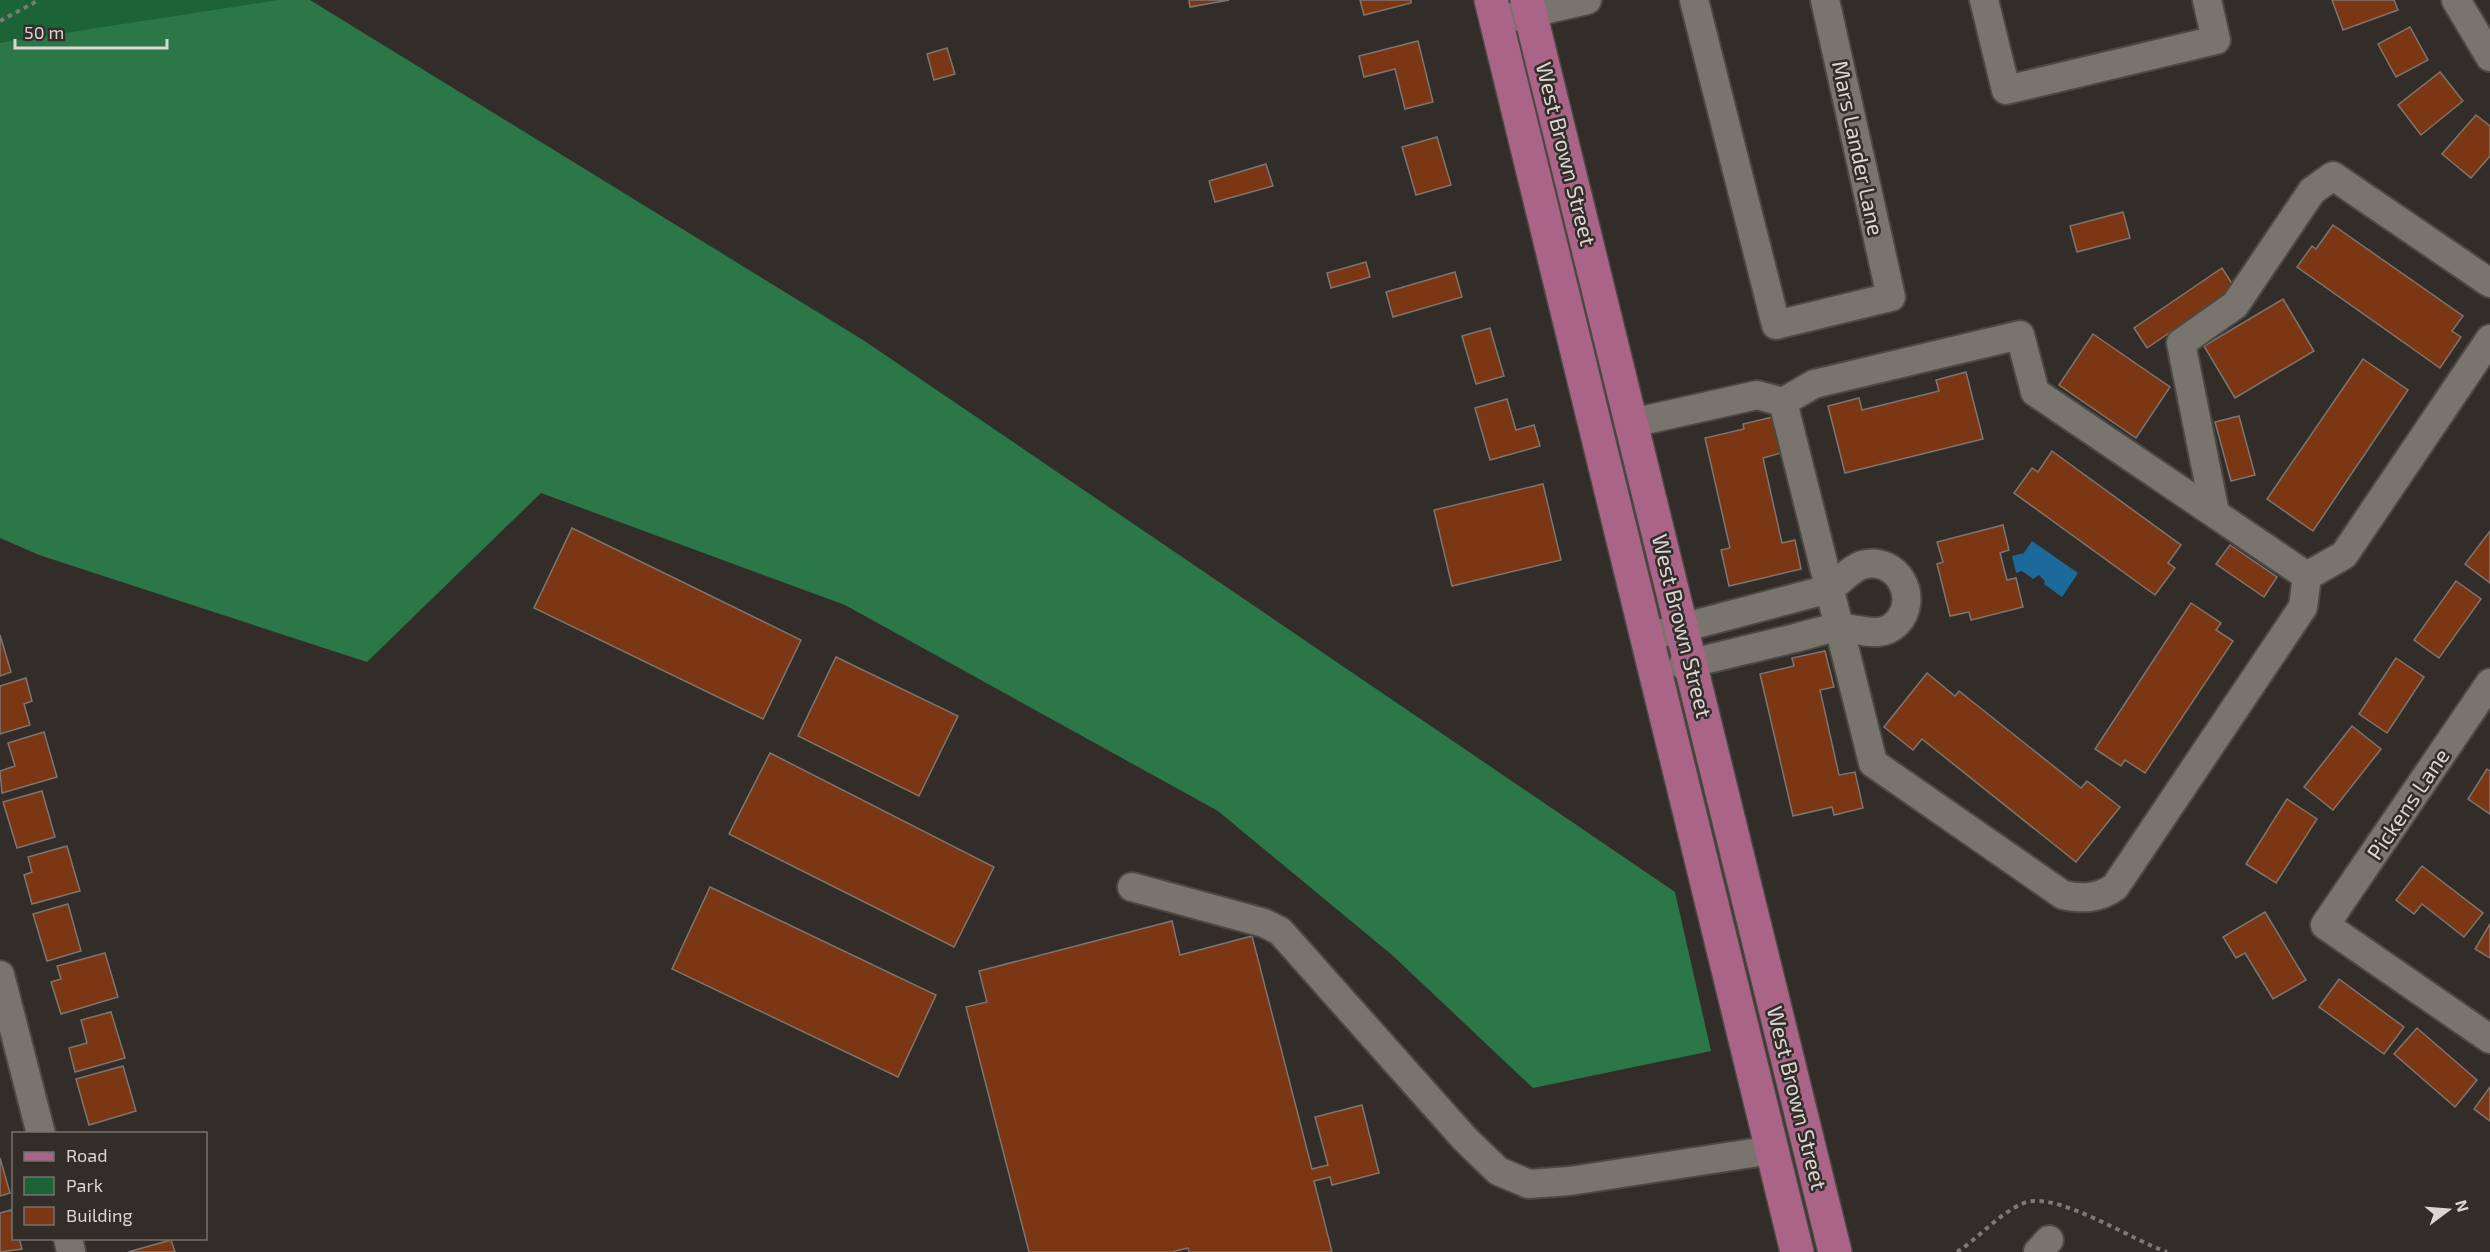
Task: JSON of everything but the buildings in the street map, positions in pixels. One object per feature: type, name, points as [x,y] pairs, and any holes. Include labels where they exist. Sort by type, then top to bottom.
[{"type":"main road","name":"West Brown Street","points":[[1529,7],[1632,423],[1663,632],[1772,1150],[1797,1252]]},
{"type":"main road","name":"West Brown Street","points":[[1494,11],[1621,532],[1640,557],[1663,632]]},
{"type":"main road","points":[[1564,298],[1600,292]]},
{"type":"main road","points":[[1663,632],[1670,665],[1686,664]]},
{"type":"main road","name":"West Brown Street","points":[[1686,664],[1835,1252]]},
{"type":"main road","points":[[1772,1150],[1808,1143]]},
{"type":"street","points":[[1494,11],[1587,0]]},
{"type":"street","name":"Mars Lander Lane","points":[[1694,0],[1776,325],[1891,297],[1825,0]]},
{"type":"street","points":[[1984,0],[2006,90],[2216,40],[2207,0]]},
{"type":"street","points":[[2456,0],[2490,57]]},
{"type":"street","points":[[2215,513],[2181,343],[2235,305],[2312,190],[2333,176],[2490,283]]},
{"type":"street","points":[[1632,423],[1757,395],[1783,402],[1814,384],[2020,335],[2035,393],[2307,576]]},
{"type":"street","points":[[2307,576],[2344,555],[2490,339]]},
{"type":"street","points":[[1783,402],[1873,763],[2063,895],[2088,898],[2104,894],[2115,887],[2303,607],[2307,576]]},
{"type":"street","points":[[1663,632],[1829,589],[1850,571],[1870,563],[1891,568],[1905,585],[1906,606],[1895,625],[1875,633],[1839,628],[1686,664]]},
{"type":"street","name":"Pickens Lane","points":[[2490,683],[2482,714],[2325,926],[2490,1039]]},
{"type":"street","points":[[1132,887],[1264,923],[1280,931],[1465,1139],[1498,1171],[1529,1184],[1570,1181],[1772,1150]]},
{"type":"street","points":[[0,975],[40,1132]]},
{"type":"path","points":[[0,21],[39,0]]},
{"type":"green space","points":[[0,0],[286,0],[0,61]]},
{"type":"green space","points":[[278,0],[310,0],[863,340],[1675,892],[1711,1051],[1533,1088],[1392,955],[1218,811],[845,605],[541,493],[367,662],[39,555],[0,538],[0,43]]},
{"type":"water","points":[[2032,541],[2078,573],[2062,597],[2044,584],[2045,581],[2039,575],[2033,579],[2022,571],[2016,573],[2012,556],[2024,553]]}]
